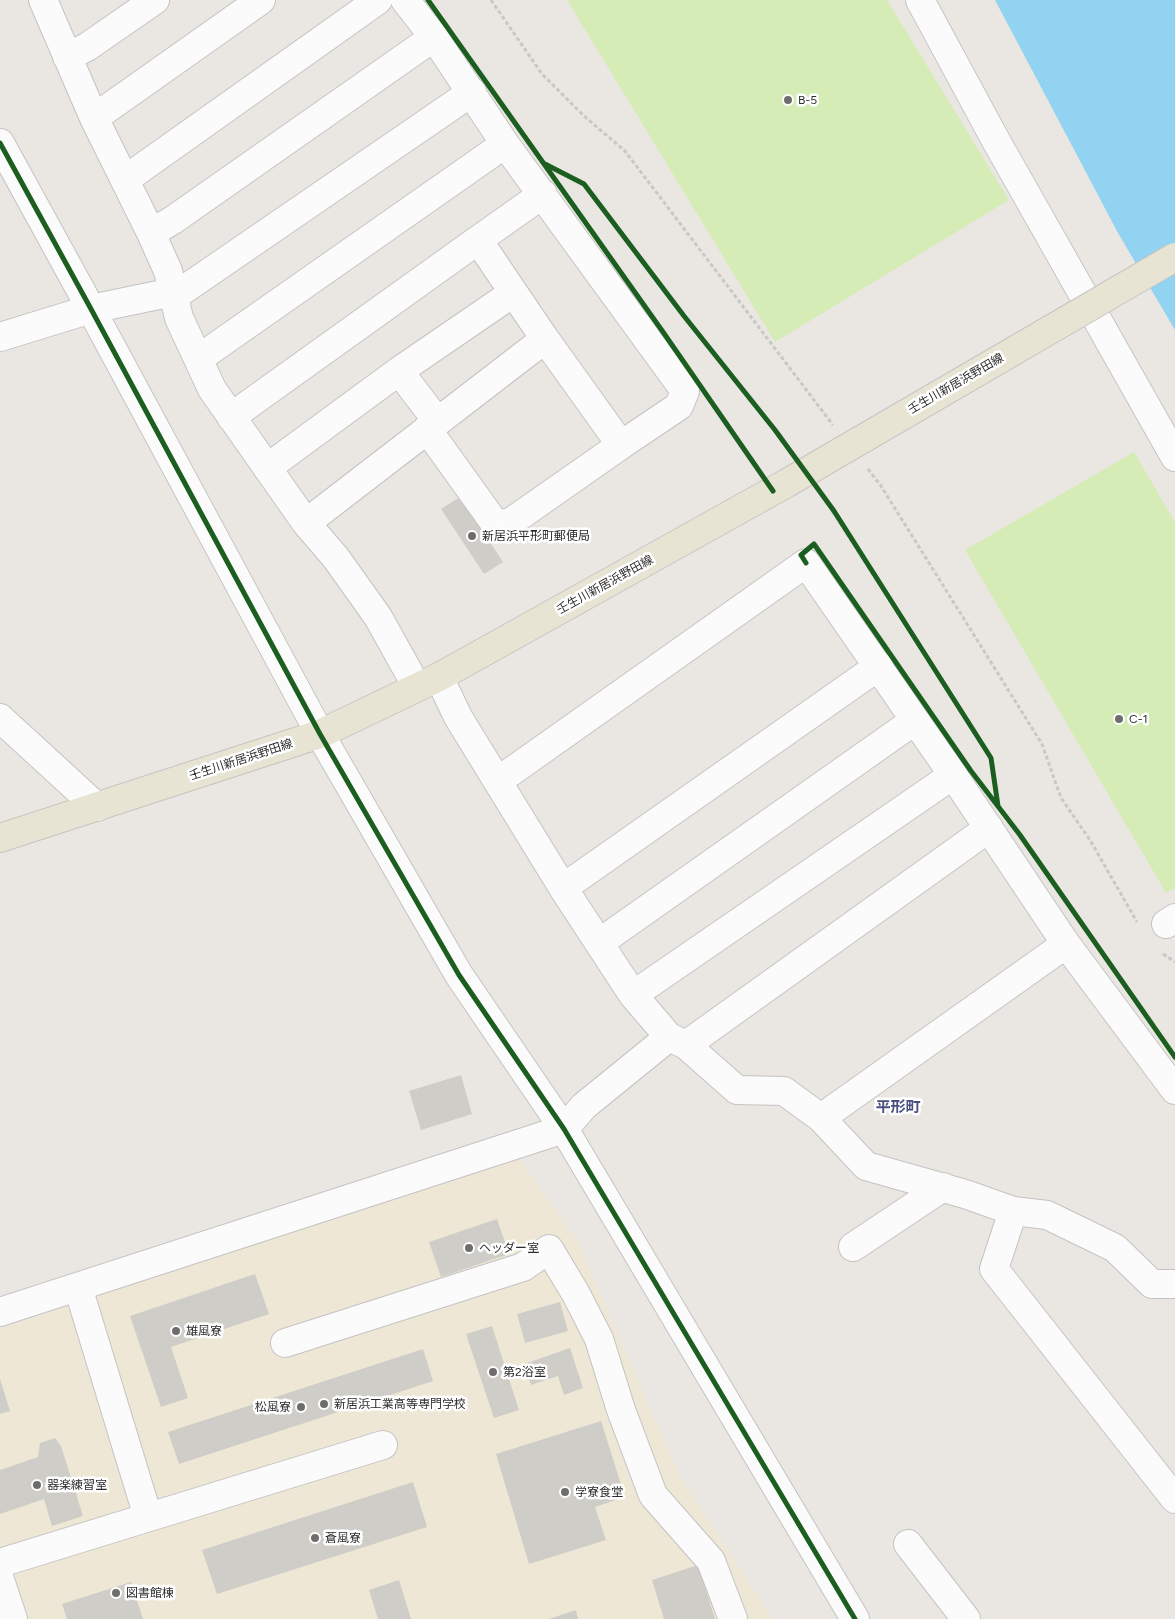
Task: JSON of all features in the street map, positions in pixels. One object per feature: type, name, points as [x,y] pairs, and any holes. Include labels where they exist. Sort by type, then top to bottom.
[{"type":"main road","name":"壬生川新居浜野田線","points":[[0,838],[320,734],[428,682],[786,484],[1175,257]]},
{"type":"street","points":[[67,57],[88,47],[155,0]]},
{"type":"street","points":[[94,118],[261,0]]},
{"type":"street","points":[[126,179],[378,0]]},
{"type":"street","points":[[399,371],[496,525],[510,522],[679,406],[685,391],[505,144],[434,37],[405,0]]},
{"type":"street","points":[[920,0],[995,139],[1175,458]]},
{"type":"street","points":[[44,1],[94,118],[126,179],[168,271],[179,318],[212,389],[306,523],[336,558],[378,617],[428,682],[458,717],[563,888],[634,995],[678,1041],[737,1090],[784,1090],[822,1118],[866,1166],[943,1188],[1013,1211],[1047,1215],[1115,1248],[1152,1284],[1175,1284]]},
{"type":"street","points":[[151,233],[173,220],[434,37]]},
{"type":"street","points":[[0,337],[92,310],[182,291],[472,92]]},
{"type":"street","points":[[0,143],[320,734],[459,975],[564,1129],[855,1619]]},
{"type":"street","points":[[198,359],[505,144]]},
{"type":"street","points":[[230,417],[543,194]]},
{"type":"street","points":[[478,240],[513,293],[621,445]]},
{"type":"street","points":[[267,468],[399,371],[513,293]]},
{"type":"street","points":[[306,523],[546,339]]},
{"type":"street","points":[[498,780],[806,563],[953,775],[1066,944],[1175,1090]]},
{"type":"street","points":[[563,888],[878,666]]},
{"type":"street","points":[[0,718],[97,807]]},
{"type":"street","points":[[599,943],[914,721]]},
{"type":"street","points":[[634,995],[953,775]]},
{"type":"street","points":[[0,1312],[564,1129],[584,1106],[989,828]]},
{"type":"street","points":[[822,1118],[1066,944]]},
{"type":"street","points":[[853,1247],[943,1188]]},
{"type":"street","points":[[1013,1211],[994,1269],[1175,1499]]},
{"type":"street","points":[[285,1343],[523,1266],[549,1249],[576,1294],[599,1339],[621,1410],[653,1495],[711,1561],[733,1619]]},
{"type":"street","points":[[78,1287],[148,1517]]},
{"type":"street","points":[[0,1563],[383,1445]]},
{"type":"street","points":[[908,1544],[966,1619]]},
{"type":"street","points":[[0,1580],[14,1619]]},
{"type":"shaded area","name":"新居浜工業高等専門学校","points":[[519,1159],[578,1242],[682,1480],[773,1619],[0,1619],[0,1328]]},
{"type":"green space","name":"B-5","points":[[567,0],[887,0],[1009,200],[775,342]]},
{"type":"green space","name":"C-1","points":[[1134,452],[1175,522],[1175,888],[1166,893],[965,550]]},
{"type":"water","points":[[995,0],[1175,0],[1175,330],[1118,233]]},
{"type":"building","points":[[460,497],[503,562],[484,574],[441,509]]},
{"type":"building","points":[[461,1075],[472,1114],[421,1130],[409,1091]]},
{"type":"building","name":"ヘッダー室","points":[[497,1219],[509,1254],[441,1277],[429,1242]]},
{"type":"building","name":"雄風寮","points":[[255,1274],[269,1314],[171,1347],[188,1398],[161,1407],[130,1316]]},
{"type":"building","points":[[560,1302],[568,1331],[525,1343],[517,1314]]},
{"type":"building","name":"第2浴室","points":[[492,1326],[519,1410],[494,1418],[466,1334]]},
{"type":"building","points":[[570,1348],[583,1388],[564,1395],[558,1376],[531,1385],[524,1364]]},
{"type":"building","name":"松風寮","points":[[423,1349],[433,1381],[179,1464],[168,1432]]},
{"type":"building","points":[[0,1379],[10,1411],[0,1414]]},
{"type":"building","name":"学寮食堂","points":[[601,1421],[625,1497],[595,1507],[606,1540],[529,1564],[496,1454]]},
{"type":"building","name":"器楽練習室","points":[[55,1438],[61,1446],[83,1516],[52,1526],[44,1499],[0,1514],[0,1470],[38,1457],[40,1443]]},
{"type":"building","name":"蒼風寮","points":[[413,1482],[427,1527],[217,1594],[202,1550]]},
{"type":"building","points":[[698,1565],[715,1619],[664,1619],[652,1580]]},
{"type":"building","points":[[399,1580],[411,1619],[378,1619],[369,1590]]},
{"type":"building","name":"図書館棟","points":[[131,1582],[143,1619],[67,1619],[62,1604]]},
{"type":"building","points":[[576,1610],[578,1619],[549,1619]]},
{"type":"cycle path","points":[[428,0],[773,491]]},
{"type":"cycle path","points":[[0,143],[320,734],[459,975],[564,1129],[855,1619]]},
{"type":"cycle path","points":[[545,164],[584,184],[684,316],[775,430],[834,511],[991,758],[998,806]]},
{"type":"cycle path","points":[[806,563],[801,555],[814,544],[971,771],[1020,835],[1175,1057]]},
{"type":"place","name":"B-5","points":[[788,100]]},
{"type":"place","name":"新居浜平形町郵便局","points":[[472,536]]},
{"type":"place","name":"C-1","points":[[1119,719]]},
{"type":"place","name":"ヘッダー室","points":[[469,1248]]},
{"type":"place","name":"雄風寮","points":[[176,1331]]},
{"type":"place","name":"第2浴室","points":[[493,1372]]},
{"type":"place","name":"新居浜工業高等専門学校","points":[[324,1404]]},
{"type":"place","name":"松風寮","points":[[301,1407]]},
{"type":"place","name":"器楽練習室","points":[[37,1485]]},
{"type":"place","name":"学寮食堂","points":[[565,1492]]},
{"type":"place","name":"蒼風寮","points":[[315,1538]]},
{"type":"place","name":"図書館棟","points":[[116,1593]]},
{"type":"district","name":"平形町","points":[[898,1108]]}]
